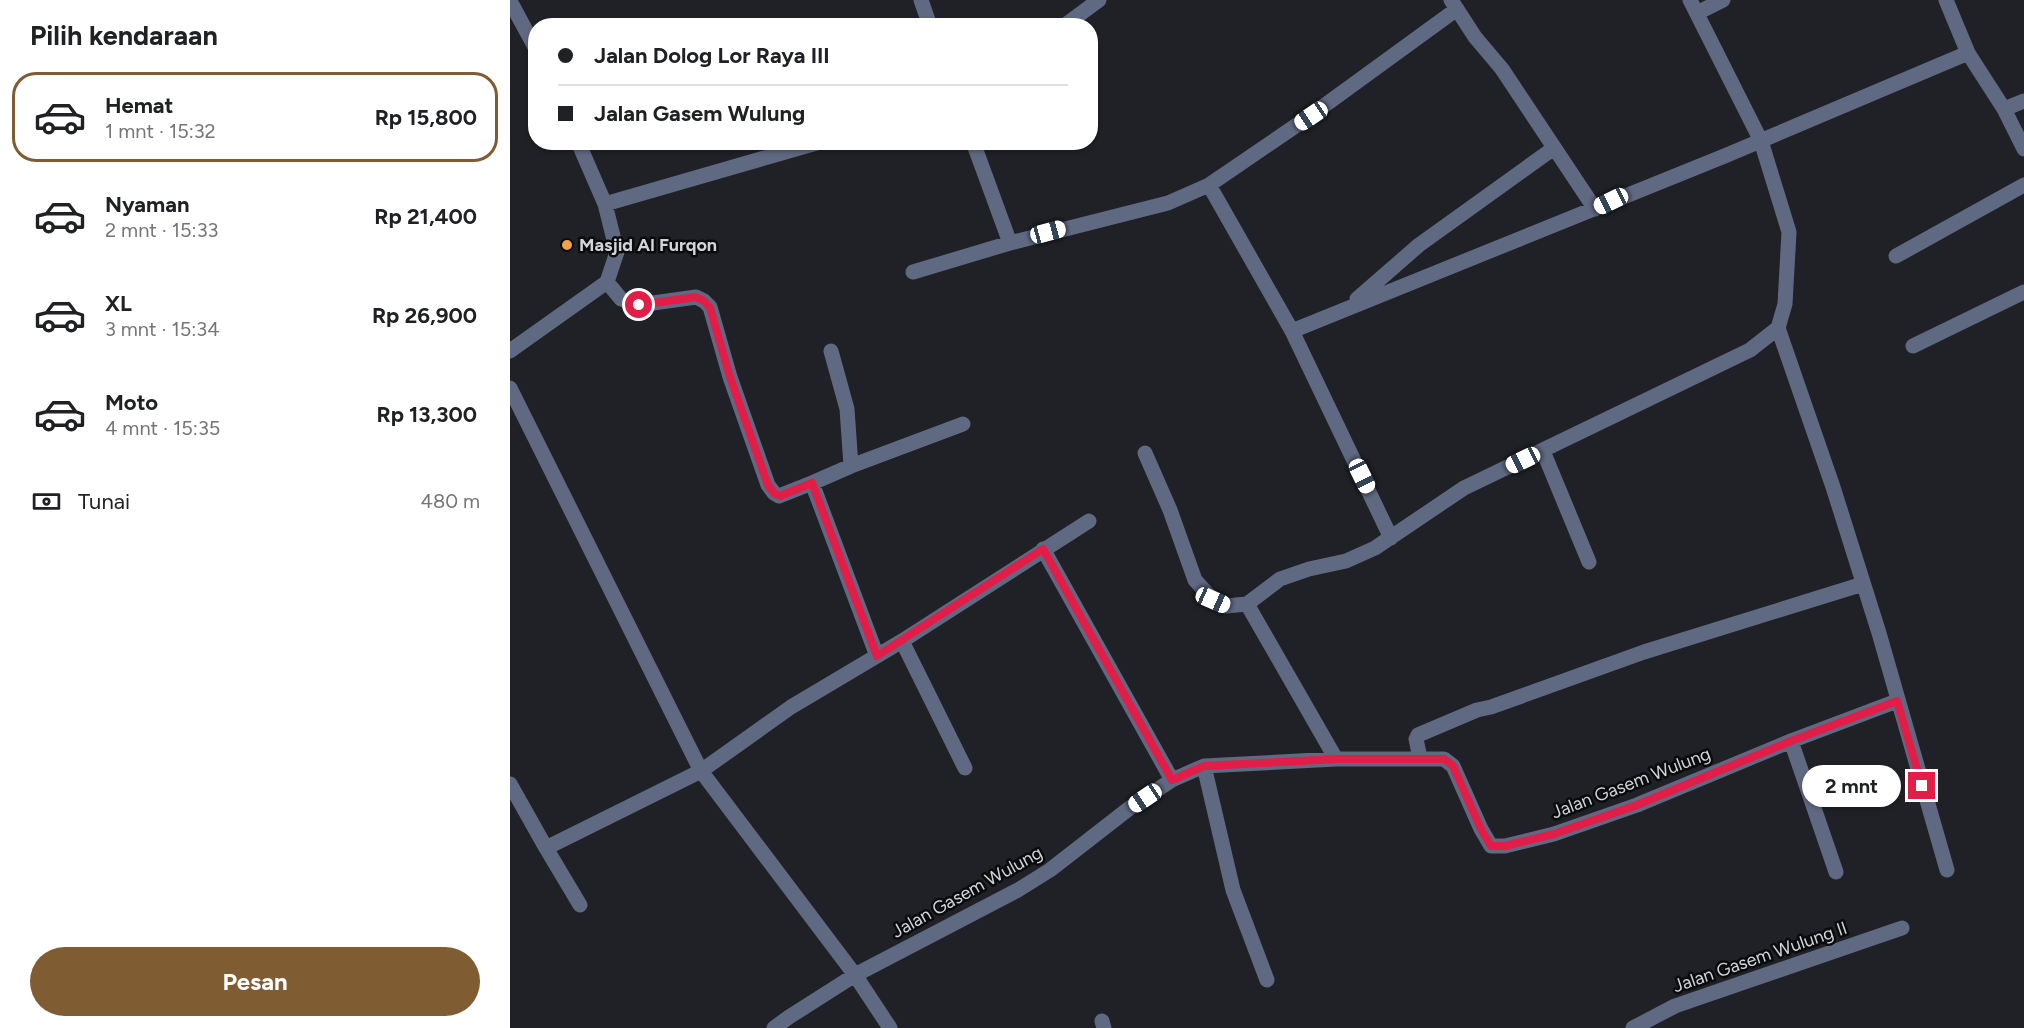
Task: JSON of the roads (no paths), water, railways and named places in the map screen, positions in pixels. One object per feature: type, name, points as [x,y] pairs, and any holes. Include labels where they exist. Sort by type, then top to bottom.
[{"type":"street","points":[[921,0],[927,18]]},
{"type":"street","points":[[1075,18],[1099,0]]},
{"type":"street","points":[[1724,0],[1694,7],[1761,141],[1789,232],[1785,304],[1778,328],[1833,487],[1947,870]]},
{"type":"street","points":[[1946,0],[1968,53],[2004,109],[2024,149]]},
{"type":"street","points":[[510,1],[528,35]]},
{"type":"street","points":[[913,273],[1010,243],[1168,202],[1209,185],[1311,116],[1454,5],[1475,37],[1502,69],[1595,209]]},
{"type":"street","points":[[1292,331],[1761,141],[1968,53]]},
{"type":"street","points":[[2004,109],[2024,100]]},
{"type":"street","points":[[1347,308],[1419,245],[1554,148]]},
{"type":"street","points":[[510,351],[608,282],[617,252],[605,204],[581,150]]},
{"type":"street","points":[[605,204],[792,150]]},
{"type":"street","points":[[976,150],[1010,243]]},
{"type":"street","points":[[1209,185],[1292,331],[1391,538]]},
{"type":"street","points":[[1896,256],[2024,185]]},
{"type":"street","points":[[608,282],[621,299],[639,305],[696,297],[710,308],[730,377],[768,485],[774,493],[780,496],[851,466],[963,424]]},
{"type":"street","points":[[1913,346],[2024,292]]},
{"type":"street","points":[[1145,453],[1170,510],[1195,580],[1213,600],[1227,606],[1247,604],[1280,579],[1309,569],[1346,561],[1375,548],[1464,488],[1750,350],[1778,328]]},
{"type":"street","points":[[831,351],[847,409],[851,466]]},
{"type":"street","points":[[510,388],[701,771],[855,975],[890,1028]]},
{"type":"street","points":[[1543,450],[1589,562]]},
{"type":"street","points":[[812,483],[877,656]]},
{"type":"street","points":[[546,848],[701,771],[791,707],[902,641],[1089,521]]},
{"type":"street","points":[[1043,549],[1172,780]]},
{"type":"street","points":[[1420,758],[1416,739],[1418,735],[1477,710],[1644,652],[1863,584]]},
{"type":"street","points":[[1247,604],[1336,759]]},
{"type":"street","points":[[902,641],[965,768]]},
{"type":"street","name":"Jalan Gasem Wulung","points":[[774,1028],[855,975],[1018,890],[1050,870],[1131,807],[1172,780],[1204,766],[1336,759],[1444,759],[1453,766],[1491,846],[1505,846],[1554,834],[1637,805],[1791,741],[1897,701]]},
{"type":"street","points":[[1791,741],[1836,872]]},
{"type":"street","points":[[1204,766],[1233,890],[1267,980]]},
{"type":"street","points":[[510,784],[580,905]]},
{"type":"street","name":"Jalan Gasem Wulung II","points":[[1633,1028],[1675,1006],[1902,928]]},
{"type":"place","name":"Masjid Al Furqon","points":[[567,245]]}]
